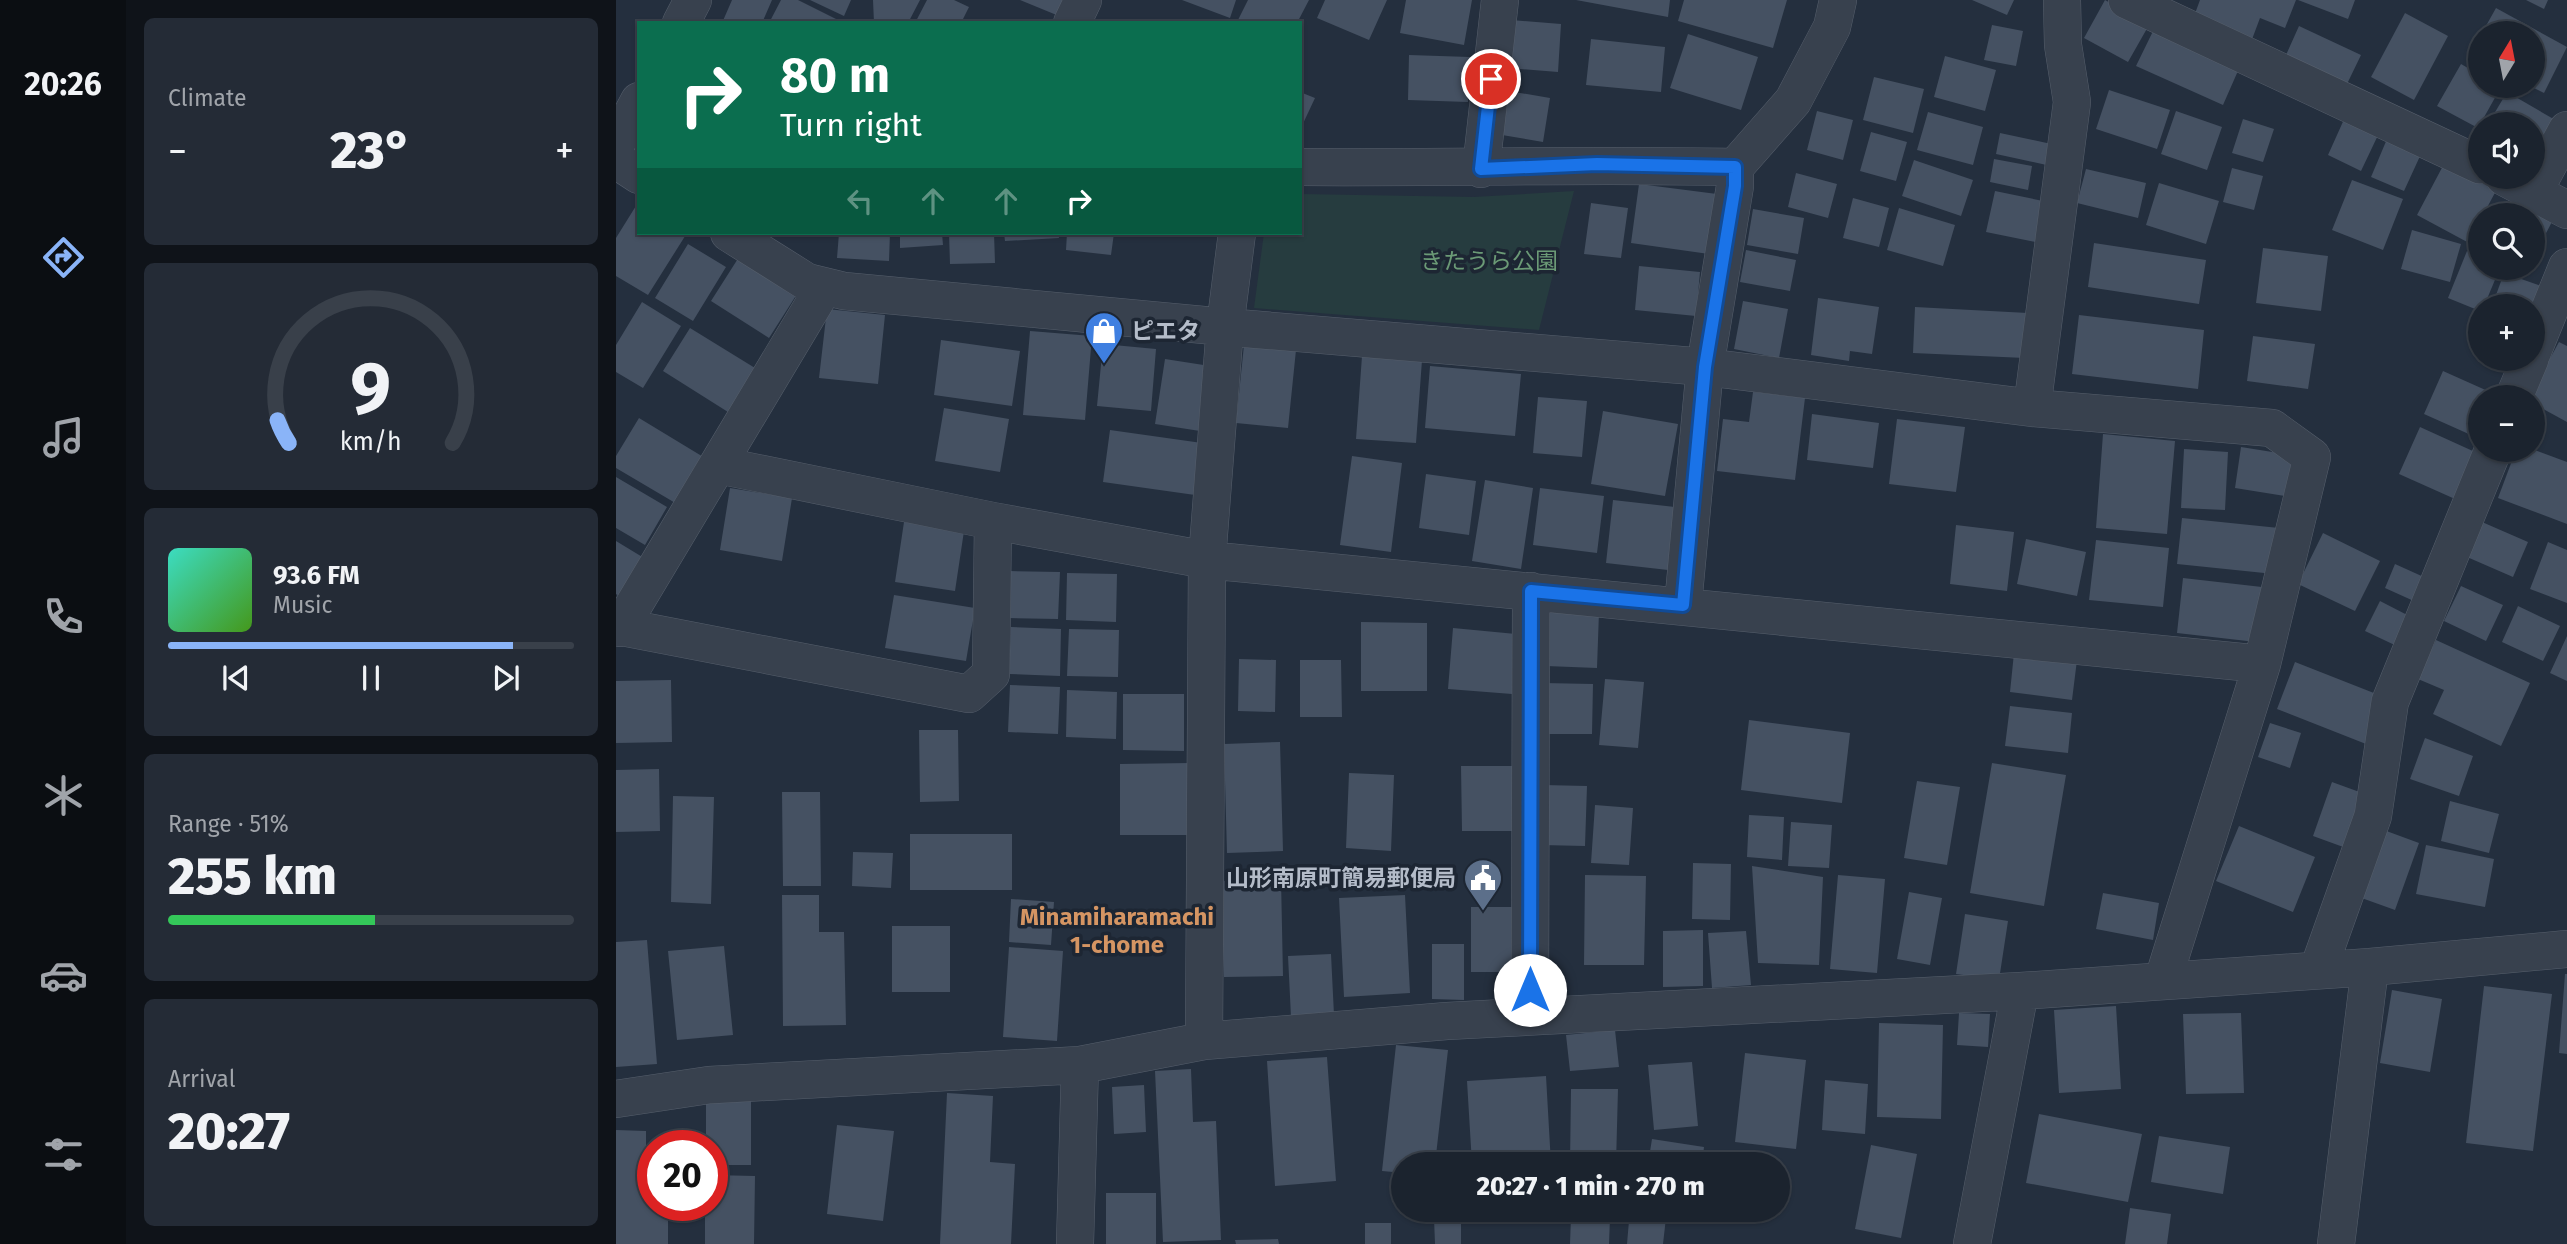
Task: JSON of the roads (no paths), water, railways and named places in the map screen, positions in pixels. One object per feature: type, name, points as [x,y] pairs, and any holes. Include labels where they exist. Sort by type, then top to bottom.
[{"type":"street","points":[[682,21],[693,0]]},
{"type":"street","points":[[1073,21],[1083,0]]},
{"type":"street","points":[[1481,169],[1500,0]]},
{"type":"street","points":[[1683,605],[1705,367],[1735,186],[1735,167],[1793,102],[1832,26],[1838,0]]},
{"type":"street","points":[[2032,408],[2072,102],[2063,45],[2062,0]]},
{"type":"street","points":[[2127,0],[2468,159]]},
{"type":"street","points":[[616,144],[637,105]]},
{"type":"street","points":[[2545,155],[2567,130]]},
{"type":"street","points":[[616,160],[637,174]]},
{"type":"street","points":[[1302,167],[1481,169],[1597,164],[1735,167]]},
{"type":"street","points":[[2528,189],[2567,210]]},
{"type":"street","points":[[732,235],[807,282],[844,291],[1225,327],[1705,367],[2032,408],[2272,428],[2312,457],[2262,664],[2163,980]]},
{"type":"street","points":[[1204,1041],[1207,560],[1225,327],[1237,235]]},
{"type":"street","points":[[2545,321],[2567,268]]},
{"type":"street","points":[[824,287],[618,627],[814,662],[969,694],[991,674],[993,521]]},
{"type":"street","points":[[2318,970],[2373,816],[2390,702],[2488,462]]},
{"type":"street","points":[[718,465],[993,521],[1207,560],[2262,664]]},
{"type":"street","points":[[1530,1016],[1531,591]]},
{"type":"street","points":[[616,1099],[709,1085],[1080,1066],[1204,1041],[1447,1021],[2020,991],[2370,967],[2567,950]]},
{"type":"street","points":[[2336,1244],[2370,967]]},
{"type":"street","points":[[1972,1244],[2020,991]]},
{"type":"street","points":[[1075,1244],[1080,1066]]},
{"type":"place","name":"ピエタ","points":[[1104,365]]},
{"type":"place","name":"山形南原町簡易郵便局","points":[[1483,912]]},
{"type":"district","name":"Minamiharamachi 1-chome","points":[[1117,931]]},
{"type":"park label","name":"きたうら公園","points":[[1489,261]]}]
